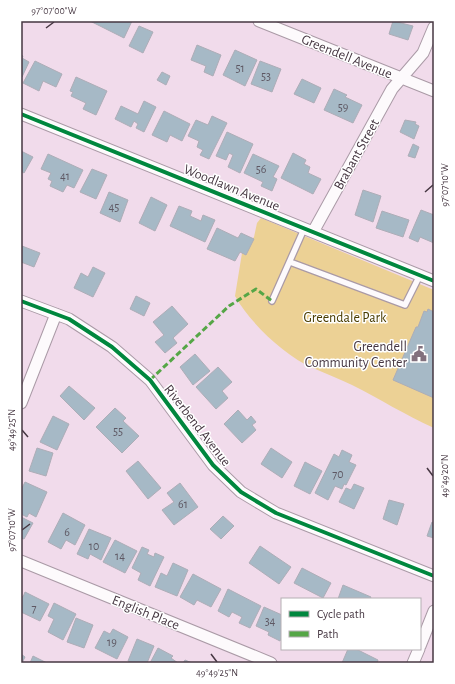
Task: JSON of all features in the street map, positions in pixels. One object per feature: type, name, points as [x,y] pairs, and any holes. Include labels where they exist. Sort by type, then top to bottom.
[{"type":"street","name":"Greendell Avenue","points":[[260,21],[434,91]]},
{"type":"street","name":"Brabant Street","points":[[309,231],[392,89],[423,53],[434,27]]},
{"type":"street","name":"Woodlawn Avenue","points":[[21,114],[434,281]]},
{"type":"street","name":"Riverbend Avenue","points":[[21,301],[69,320],[112,347],[150,380],[213,465],[241,492],[276,513],[434,576]]},
{"type":"street","points":[[22,398],[56,314]]},
{"type":"street","name":"English Place","points":[[21,561],[272,663]]},
{"type":"street","points":[[421,644],[434,611]]},
{"type":"street","points":[[413,663],[419,650]]},
{"type":"lane","points":[[272,301],[290,262],[309,231]]},
{"type":"lane","points":[[290,262],[405,305],[420,275]]},
{"type":"green space","name":"Greendale Park","points":[[261,218],[434,290],[434,428],[352,385],[302,363],[269,338],[250,317],[235,296],[242,253],[254,237],[257,223]]},
{"type":"building","points":[[90,21],[132,21],[124,38]]},
{"type":"building","points":[[393,21],[413,26],[408,40],[389,34]]},
{"type":"building","points":[[139,26],[153,32],[143,53],[129,46]]},
{"type":"building","points":[[197,45],[221,55],[213,76],[204,72],[206,66],[191,60]]},
{"type":"building","points":[[235,50],[257,60],[245,86],[223,75]]},
{"type":"building","points":[[21,55],[23,56],[22,58],[29,62],[22,77]]},
{"type":"building","points":[[35,61],[62,74],[56,87],[43,81],[39,91],[23,83]]},
{"type":"building","points":[[260,61],[281,69],[272,92],[251,84]]},
{"type":"building","points":[[162,72],[170,76],[166,85],[157,80]]},
{"type":"building","points":[[76,77],[107,91],[96,115],[83,109],[86,103],[71,96],[73,92],[70,91]]},
{"type":"building","points":[[302,79],[321,88],[314,103],[294,94]]},
{"type":"building","points":[[334,89],[347,95],[345,97],[362,105],[353,123],[324,110]]},
{"type":"building","points":[[144,101],[156,107],[144,132],[136,128],[138,124],[134,121],[131,127],[115,119],[121,106],[138,114]]},
{"type":"building","points":[[164,111],[190,124],[182,141],[170,135],[167,142],[152,135]]},
{"type":"building","points":[[212,116],[227,123],[209,159],[200,155],[203,150],[197,147],[199,141],[188,136],[196,120],[208,125]]},
{"type":"building","points":[[405,120],[416,122],[415,124],[419,126],[414,139],[400,132]]},
{"type":"building","points":[[227,132],[253,144],[240,173],[228,167],[233,155],[229,153],[226,160],[216,156]]},
{"type":"building","points":[[413,144],[419,147],[415,158],[408,156]]},
{"type":"building","points":[[21,151],[33,157],[24,173],[21,171]]},
{"type":"building","points":[[293,153],[306,160],[304,164],[310,167],[308,173],[321,179],[313,194],[281,178]]},
{"type":"building","points":[[48,154],[83,170],[74,188],[67,185],[63,192],[50,186],[52,181],[48,179],[51,173],[41,169]]},
{"type":"building","points":[[253,154],[279,166],[273,177],[277,179],[272,191],[261,186],[263,182],[244,173]]},
{"type":"building","points":[[92,169],[107,175],[96,199],[80,192]]},
{"type":"building","points":[[363,190],[381,196],[373,222],[355,215]]},
{"type":"building","points":[[109,192],[128,200],[120,222],[100,213]]},
{"type":"building","points":[[151,197],[167,205],[155,231],[139,223]]},
{"type":"building","points":[[179,206],[192,211],[190,216],[201,221],[203,215],[215,220],[205,242],[170,226]]},
{"type":"building","points":[[421,210],[434,215],[434,243],[420,237],[418,242],[409,238]]},
{"type":"building","points":[[382,211],[409,220],[403,237],[376,228]]},
{"type":"building","points":[[217,228],[238,238],[241,233],[254,239],[246,255],[240,252],[235,261],[207,249]]},
{"type":"building","points":[[22,246],[40,253],[34,267],[21,262]]},
{"type":"building","points":[[93,267],[105,273],[93,297],[74,288],[81,273],[88,277]]},
{"type":"building","points":[[136,296],[150,303],[144,316],[130,309]]},
{"type":"building","points":[[172,306],[188,324],[173,338],[177,343],[165,353],[155,342],[164,335],[153,322]]},
{"type":"building","name":"Greendell Community Center","points":[[428,309],[434,312],[434,398],[393,380],[416,327],[418,327],[424,311],[427,312]]},
{"type":"building","points":[[195,354],[210,371],[193,385],[180,367]]},
{"type":"building","points":[[218,367],[232,382],[222,391],[228,398],[216,409],[196,387]]},
{"type":"building","points":[[69,386],[95,408],[84,420],[60,396]]},
{"type":"building","points":[[115,408],[126,418],[123,421],[139,436],[122,453],[96,427]]},
{"type":"building","points":[[238,410],[247,420],[251,416],[256,422],[252,425],[256,430],[242,443],[224,424]]},
{"type":"building","points":[[53,416],[69,424],[57,450],[40,442]]},
{"type":"building","points":[[37,448],[53,453],[46,476],[29,471]]},
{"type":"building","points":[[271,448],[292,462],[282,478],[261,464]]},
{"type":"building","points":[[342,450],[352,455],[349,462],[356,465],[346,485],[344,484],[342,489],[335,486],[328,500],[315,493],[334,454],[339,457]]},
{"type":"building","points":[[138,461],[161,488],[148,499],[126,471]]},
{"type":"building","points":[[305,462],[322,471],[310,494],[294,486]]},
{"type":"building","points":[[25,482],[47,492],[36,517],[29,513],[27,517],[21,514],[21,490]]},
{"type":"building","points":[[180,483],[198,507],[174,525],[162,510],[174,502],[167,493]]},
{"type":"building","points":[[354,484],[364,488],[354,509],[339,502],[346,488],[351,490]]},
{"type":"building","points":[[389,500],[404,504],[397,525],[383,519]]},
{"type":"building","points":[[63,513],[85,525],[75,545],[66,540],[61,549],[48,542]]},
{"type":"building","points":[[223,516],[234,526],[221,539],[210,529]]},
{"type":"building","points":[[21,517],[33,523],[24,539],[21,538]]},
{"type":"building","points":[[432,522],[434,523],[434,538],[427,536]]},
{"type":"building","points":[[89,529],[111,538],[101,560],[90,554],[88,559],[77,554]]},
{"type":"building","points":[[115,540],[137,551],[125,573],[103,562]]},
{"type":"building","points":[[260,546],[291,567],[279,584],[249,563]]},
{"type":"building","points":[[142,547],[149,550],[147,554],[154,557],[155,553],[164,557],[150,586],[138,580],[141,573],[132,568]]},
{"type":"building","points":[[173,563],[188,570],[177,596],[155,587],[161,573],[167,576]]},
{"type":"building","points":[[302,568],[331,583],[323,598],[294,583]]},
{"type":"building","points":[[193,574],[221,589],[211,607],[197,600],[194,605],[180,597]]},
{"type":"building","points":[[343,585],[371,597],[370,598],[338,598]]},
{"type":"building","points":[[228,589],[261,606],[250,628],[239,623],[242,617],[232,612],[229,617],[218,611]]},
{"type":"building","points":[[25,592],[49,604],[40,621],[21,612],[21,596],[23,597]]},
{"type":"building","points":[[54,603],[76,614],[63,640],[48,632],[54,619],[48,616]]},
{"type":"building","points":[[264,607],[281,615],[280,641],[268,635],[269,632],[256,626]]},
{"type":"building","points":[[76,618],[93,625],[84,648],[67,642]]},
{"type":"building","points":[[113,629],[128,637],[117,659],[95,648],[104,631],[110,634]]},
{"type":"building","points":[[137,639],[154,646],[147,663],[134,663],[128,661]]},
{"type":"building","points":[[158,648],[173,656],[171,658],[178,663],[150,663]]},
{"type":"building","points":[[348,650],[358,650],[378,660],[377,663],[342,663]]},
{"type":"building","points":[[21,654],[25,657],[22,663],[21,663]]},
{"type":"building","points":[[33,656],[47,663],[30,663]]},
{"type":"building","points":[[185,660],[192,663],[183,663]]},
{"type":"marked path","points":[[150,380],[229,306],[256,289],[272,301]]},
{"type":"cycle path","points":[[21,114],[434,281]]},
{"type":"cycle path","points":[[21,301],[69,319],[112,347],[150,380],[213,465],[241,492],[276,513],[434,576]]},
{"type":"place","name":"Greendell Community Center","points":[[419,354]]}]
